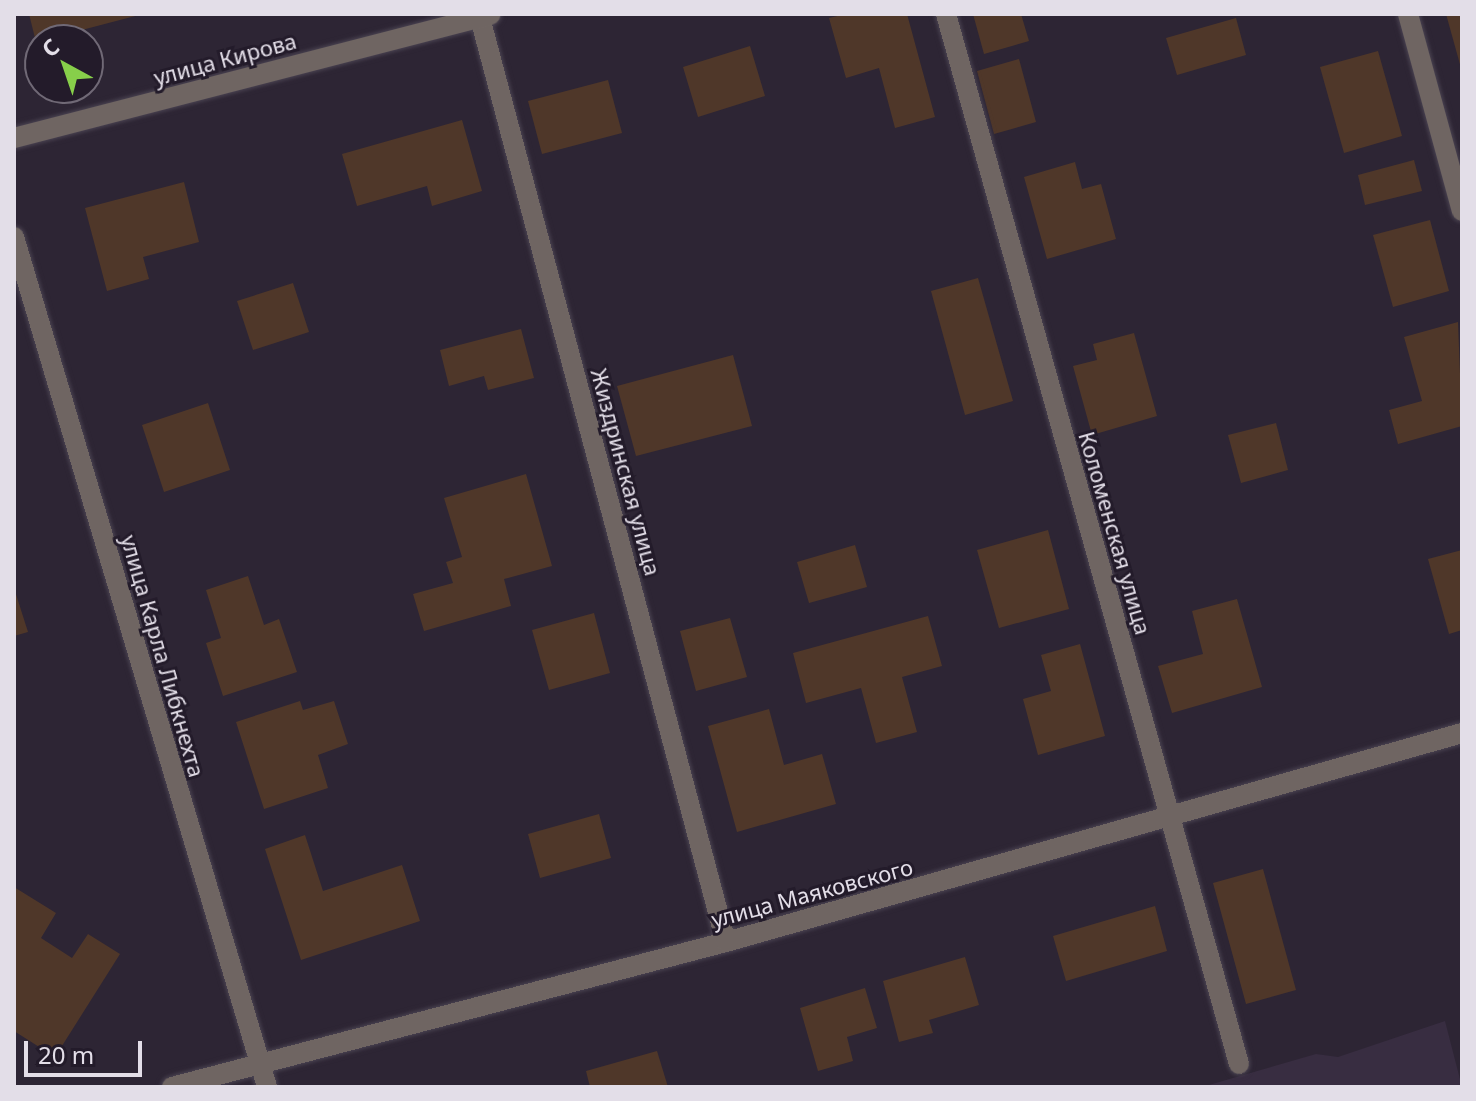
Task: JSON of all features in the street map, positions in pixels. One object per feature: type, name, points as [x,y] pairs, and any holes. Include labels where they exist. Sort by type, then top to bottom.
[{"type":"street","name":"Коломенская улица","points":[[946,14],[1239,1064]]},
{"type":"street","points":[[1408,14],[1462,211]]},
{"type":"street","name":"улица Кирова","points":[[14,138],[485,15]]},
{"type":"street","name":"Жиздринская улица","points":[[485,15],[726,942]]},
{"type":"street","name":"улица Карла Либкнехта","points":[[14,237],[267,1087]]},
{"type":"street","name":"улица Маяковского","points":[[172,1087],[257,1061],[726,942],[1170,819],[1462,733]]},
{"type":"shaded area","points":[[1445,1021],[1462,1087],[1202,1087],[1316,1054],[1338,1057]]},
{"type":"building","points":[[29,14],[139,15],[104,24],[32,24]]},
{"type":"building","points":[[846,14],[907,14],[935,117],[895,128],[879,68],[846,78],[829,18]]},
{"type":"building","points":[[973,14],[1021,14],[1029,41],[984,54]]},
{"type":"building","points":[[1446,14],[1462,14],[1462,68],[1461,68]]},
{"type":"building","points":[[1236,18],[1246,55],[1177,75],[1166,38]]},
{"type":"building","points":[[750,46],[765,96],[698,117],[683,67]]},
{"type":"building","points":[[1378,51],[1402,136],[1344,153],[1320,67]]},
{"type":"building","points":[[1019,59],[1036,122],[994,134],[977,71]]},
{"type":"building","points":[[608,80],[622,133],[542,154],[528,101]]},
{"type":"building","points":[[462,120],[482,191],[432,206],[427,186],[357,206],[342,154]]},
{"type":"building","points":[[1414,160],[1422,191],[1365,205],[1358,175]]},
{"type":"building","points":[[1075,162],[1082,189],[1101,184],[1116,239],[1047,259],[1024,177]]},
{"type":"building","points":[[184,182],[199,242],[143,257],[149,279],[107,291],[85,208]]},
{"type":"building","points":[[1430,220],[1449,291],[1393,307],[1373,235]]},
{"type":"building","points":[[978,278],[1013,401],[965,415],[931,291]]},
{"type":"building","points":[[293,283],[309,332],[253,350],[237,301]]},
{"type":"building","points":[[1458,322],[1462,426],[1398,444],[1389,410],[1422,401],[1404,337]]},
{"type":"building","points":[[521,329],[534,378],[488,390],[484,376],[449,386],[440,350]]},
{"type":"building","points":[[1134,333],[1157,416],[1092,435],[1073,366],[1097,360],[1093,344]]},
{"type":"building","points":[[733,355],[752,426],[636,456],[617,386]]},
{"type":"building","points":[[208,403],[230,470],[164,492],[142,425]]},
{"type":"building","points":[[1276,423],[1288,470],[1241,483],[1228,435]]},
{"type":"building","points":[[526,474],[552,566],[504,579],[511,606],[424,631],[413,594],[453,583],[446,562],[462,557],[444,498]]},
{"type":"building","points":[[1048,530],[1069,609],[999,628],[977,550]]},
{"type":"building","points":[[855,545],[867,587],[809,603],[797,562]]},
{"type":"building","points":[[1462,550],[1462,630],[1449,634],[1428,559]]},
{"type":"building","points":[[248,576],[264,625],[279,619],[297,672],[223,696],[206,643],[221,638],[206,590]]},
{"type":"building","points":[[14,588],[28,632],[14,636]]},
{"type":"building","points":[[1237,599],[1262,687],[1172,713],[1158,666],[1203,654],[1192,611]]},
{"type":"building","points":[[594,613],[610,673],[549,690],[532,630]]},
{"type":"building","points":[[928,616],[942,666],[902,677],[917,732],[876,743],[861,688],[806,703],[793,653]]},
{"type":"building","points":[[730,618],[747,677],[696,691],[680,631]]},
{"type":"building","points":[[1080,644],[1105,736],[1038,755],[1023,699],[1051,691],[1041,655]]},
{"type":"building","points":[[300,701],[303,710],[334,701],[348,744],[318,755],[328,788],[264,809],[236,722]]},
{"type":"building","points":[[769,709],[784,765],[822,754],[836,804],[737,832],[708,726]]},
{"type":"building","points":[[599,814],[611,858],[540,878],[528,834]]},
{"type":"building","points":[[305,835],[323,891],[402,865],[420,921],[301,960],[265,849]]},
{"type":"building","points":[[1263,869],[1296,990],[1246,1004],[1213,883]]},
{"type":"building","points":[[14,887],[56,913],[41,938],[72,958],[88,934],[120,954],[55,1057],[14,1031]]},
{"type":"building","points":[[1155,906],[1167,951],[1066,981],[1053,936]]},
{"type":"building","points":[[965,957],[979,1005],[929,1020],[933,1033],[899,1042],[883,981]]},
{"type":"building","points":[[865,988],[877,1028],[847,1037],[853,1061],[818,1071],[800,1008]]},
{"type":"building","points":[[657,1051],[668,1087],[590,1087],[586,1071]]}]
